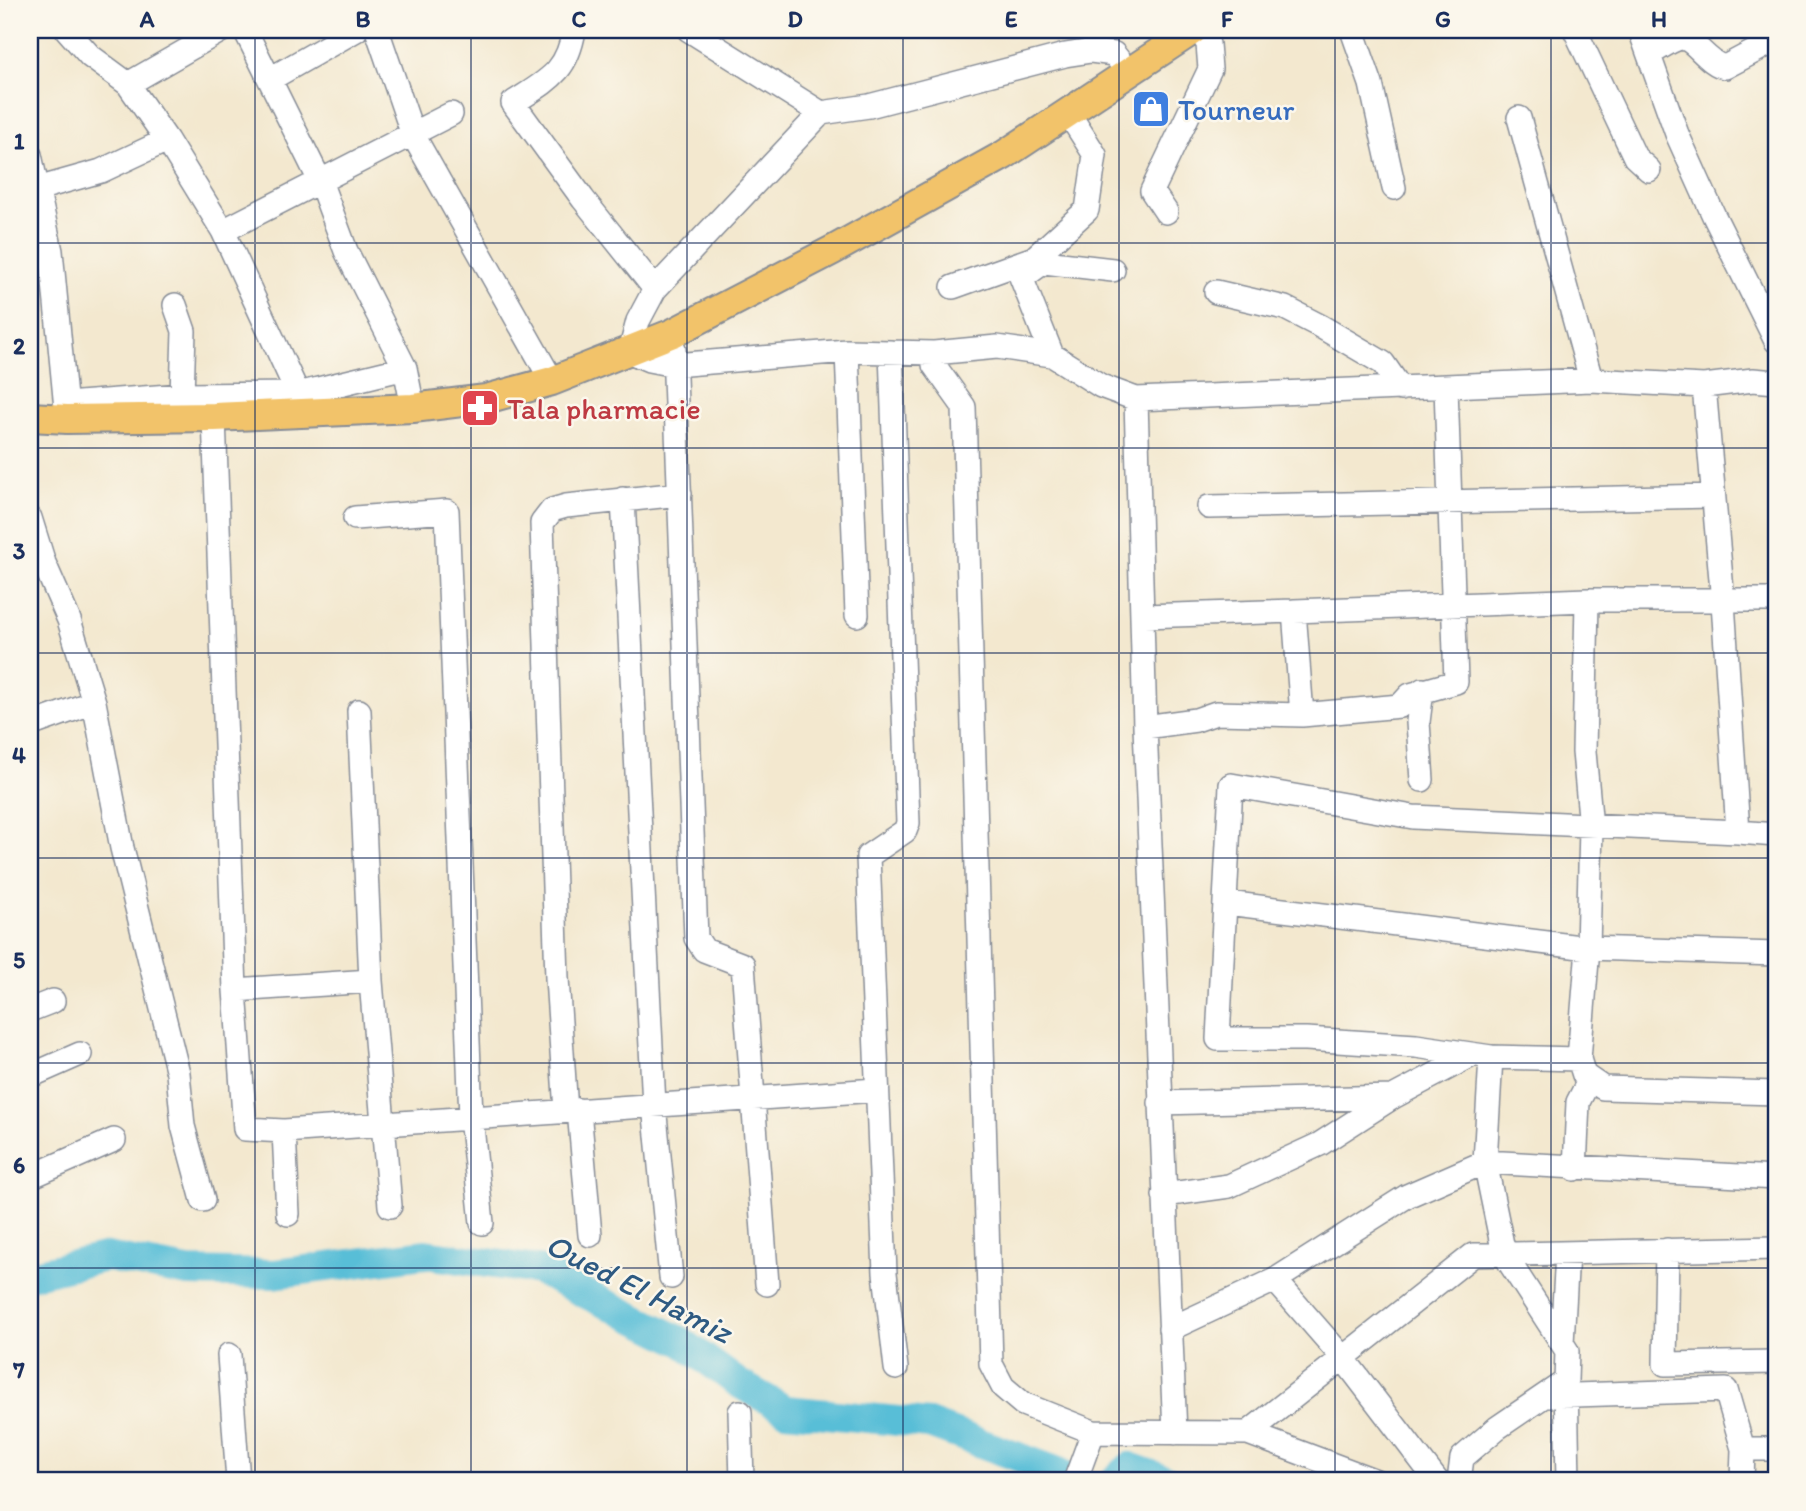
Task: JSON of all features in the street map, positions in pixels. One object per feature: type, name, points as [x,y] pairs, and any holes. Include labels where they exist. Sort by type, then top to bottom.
[{"type":"main road","points":[[30,417],[67,412],[214,417],[304,402],[413,408],[486,399],[552,381],[673,333],[919,202],[1004,155],[1193,30]]},
{"type":"street","points":[[67,30],[90,56],[128,84],[167,140],[223,231],[304,402]]},
{"type":"street","points":[[128,84],[222,30]]},
{"type":"street","points":[[245,30],[272,78],[320,181],[346,251],[405,368],[413,408]]},
{"type":"street","points":[[272,78],[356,30]]},
{"type":"street","points":[[377,30],[413,135],[552,381]]},
{"type":"street","points":[[574,30],[571,52],[562,69],[513,103],[583,199],[655,289]]},
{"type":"street","points":[[689,30],[821,113]]},
{"type":"street","points":[[1166,212],[1152,191],[1210,69],[1208,44],[1200,30]]},
{"type":"street","points":[[1352,30],[1371,84],[1394,188]]},
{"type":"street","points":[[1576,30],[1635,157],[1649,170]]},
{"type":"street","points":[[1640,30],[1677,134],[1776,341]]},
{"type":"street","points":[[1650,54],[1681,38],[1688,39],[1716,66],[1725,67],[1772,42]]},
{"type":"street","points":[[1129,73],[1114,54],[1091,51],[1065,55],[869,106],[821,113],[655,289],[638,321],[630,352],[649,360],[674,365],[847,351],[934,353],[997,347],[1052,355],[1101,386],[1136,399],[1591,380],[1704,386],[1753,380],[1776,382]]},
{"type":"street","points":[[223,231],[451,114]]},
{"type":"street","points":[[1019,273],[1087,210],[1095,155],[1069,114]]},
{"type":"street","points":[[1519,118],[1591,380]]},
{"type":"street","points":[[33,190],[101,171],[167,140]]},
{"type":"street","points":[[30,155],[33,190],[51,251],[67,412],[182,395],[304,402],[405,368]]},
{"type":"street","points":[[953,287],[1019,273],[1044,262],[1113,271]]},
{"type":"street","points":[[1019,273],[1052,355]]},
{"type":"street","points":[[1216,292],[1285,308],[1320,326],[1383,363],[1401,389]]},
{"type":"street","points":[[175,305],[184,331],[182,395]]},
{"type":"street","points":[[673,333],[696,939],[704,950],[743,965],[767,1284]]},
{"type":"street","points":[[847,351],[857,615]]},
{"type":"street","points":[[891,352],[908,823],[905,831],[868,856],[885,1273],[896,1368]]},
{"type":"street","points":[[934,353],[934,365],[964,407],[986,1096],[989,1351],[996,1376],[1012,1396],[1034,1410],[1093,1432],[1248,1433],[1376,1481]]},
{"type":"street","points":[[1704,386],[1723,602],[1738,832]]},
{"type":"street","points":[[1145,727],[1196,720],[1216,713],[1302,715],[1401,706],[1410,695],[1457,682],[1456,605],[1448,501],[1446,387]]},
{"type":"street","points":[[1136,399],[1145,727],[1175,1433]]},
{"type":"street","points":[[214,417],[235,990],[245,1129],[284,1131],[876,1090]]},
{"type":"street","points":[[590,1235],[557,978],[542,523],[552,510],[623,499],[680,495]]},
{"type":"street","points":[[1209,507],[1713,496]]},
{"type":"street","points":[[623,499],[654,1104],[671,1277]]},
{"type":"street","points":[[355,518],[447,511],[471,1117],[482,1223]]},
{"type":"street","points":[[30,518],[44,563],[69,620],[94,702],[122,848],[177,1073],[183,1126],[202,1200]]},
{"type":"street","points":[[1144,616],[1587,600],[1776,600]]},
{"type":"street","points":[[1587,600],[1584,752],[1591,827],[1588,948],[1579,1059],[1589,1081],[1611,1088],[1776,1093]]},
{"type":"street","points":[[1294,611],[1302,715]]},
{"type":"street","points":[[1422,690],[1418,722],[1422,780]]},
{"type":"street","points":[[30,725],[94,702]]},
{"type":"street","points":[[359,711],[371,981],[380,1124],[390,1206]]},
{"type":"street","points":[[1579,1059],[1481,1056],[1416,1046],[1306,1039],[1217,1039],[1227,903],[1231,785],[1413,817],[1776,835]]},
{"type":"street","points":[[1227,903],[1588,948],[1776,954]]},
{"type":"street","points":[[235,990],[371,981]]},
{"type":"street","points":[[30,1010],[53,1001]]},
{"type":"street","points":[[30,1076],[80,1054]]},
{"type":"street","points":[[1164,1195],[1229,1186],[1320,1144],[1393,1097],[1481,1056]]},
{"type":"street","points":[[1481,1056],[1485,1162],[1504,1254],[1567,1351],[1559,1391],[1568,1481]]},
{"type":"street","points":[[1575,1169],[1578,1102],[1589,1081]]},
{"type":"street","points":[[1160,1103],[1393,1097]]},
{"type":"street","points":[[284,1131],[288,1214]]},
{"type":"street","points":[[30,1177],[114,1140]]},
{"type":"street","points":[[1170,1329],[1275,1280],[1407,1196],[1485,1162],[1776,1178]]},
{"type":"street","points":[[1248,1433],[1473,1255],[1776,1248]]},
{"type":"street","points":[[1667,1251],[1665,1364],[1776,1362]]},
{"type":"street","points":[[1562,1343],[1567,1253]]},
{"type":"street","points":[[1275,1280],[1343,1358],[1437,1481]]},
{"type":"street","points":[[229,1355],[238,1481]]},
{"type":"street","points":[[1459,1481],[1462,1458],[1497,1428],[1559,1391],[1726,1390],[1743,1449],[1742,1481]]},
{"type":"street","points":[[740,1412],[742,1481]]},
{"type":"street","points":[[1075,1481],[1093,1432]]},
{"type":"street","points":[[1743,1449],[1776,1449]]},
{"type":"waterway","name":"Oued El Hamiz","points":[[30,1275],[107,1257],[188,1272],[274,1274],[425,1254],[538,1270],[681,1341],[738,1383],[786,1410],[929,1424],[1059,1472],[1075,1481]]},
{"type":"waterway","points":[[1128,1481],[1130,1467]]},
{"type":"waterway","name":"Oued El Hamiz","points":[[1114,1481],[1130,1467],[1169,1481]]},
{"type":"place","name":"Tourneur","points":[[1151,109]]},
{"type":"place","name":"Tala pharmacie","points":[[480,408]]}]
